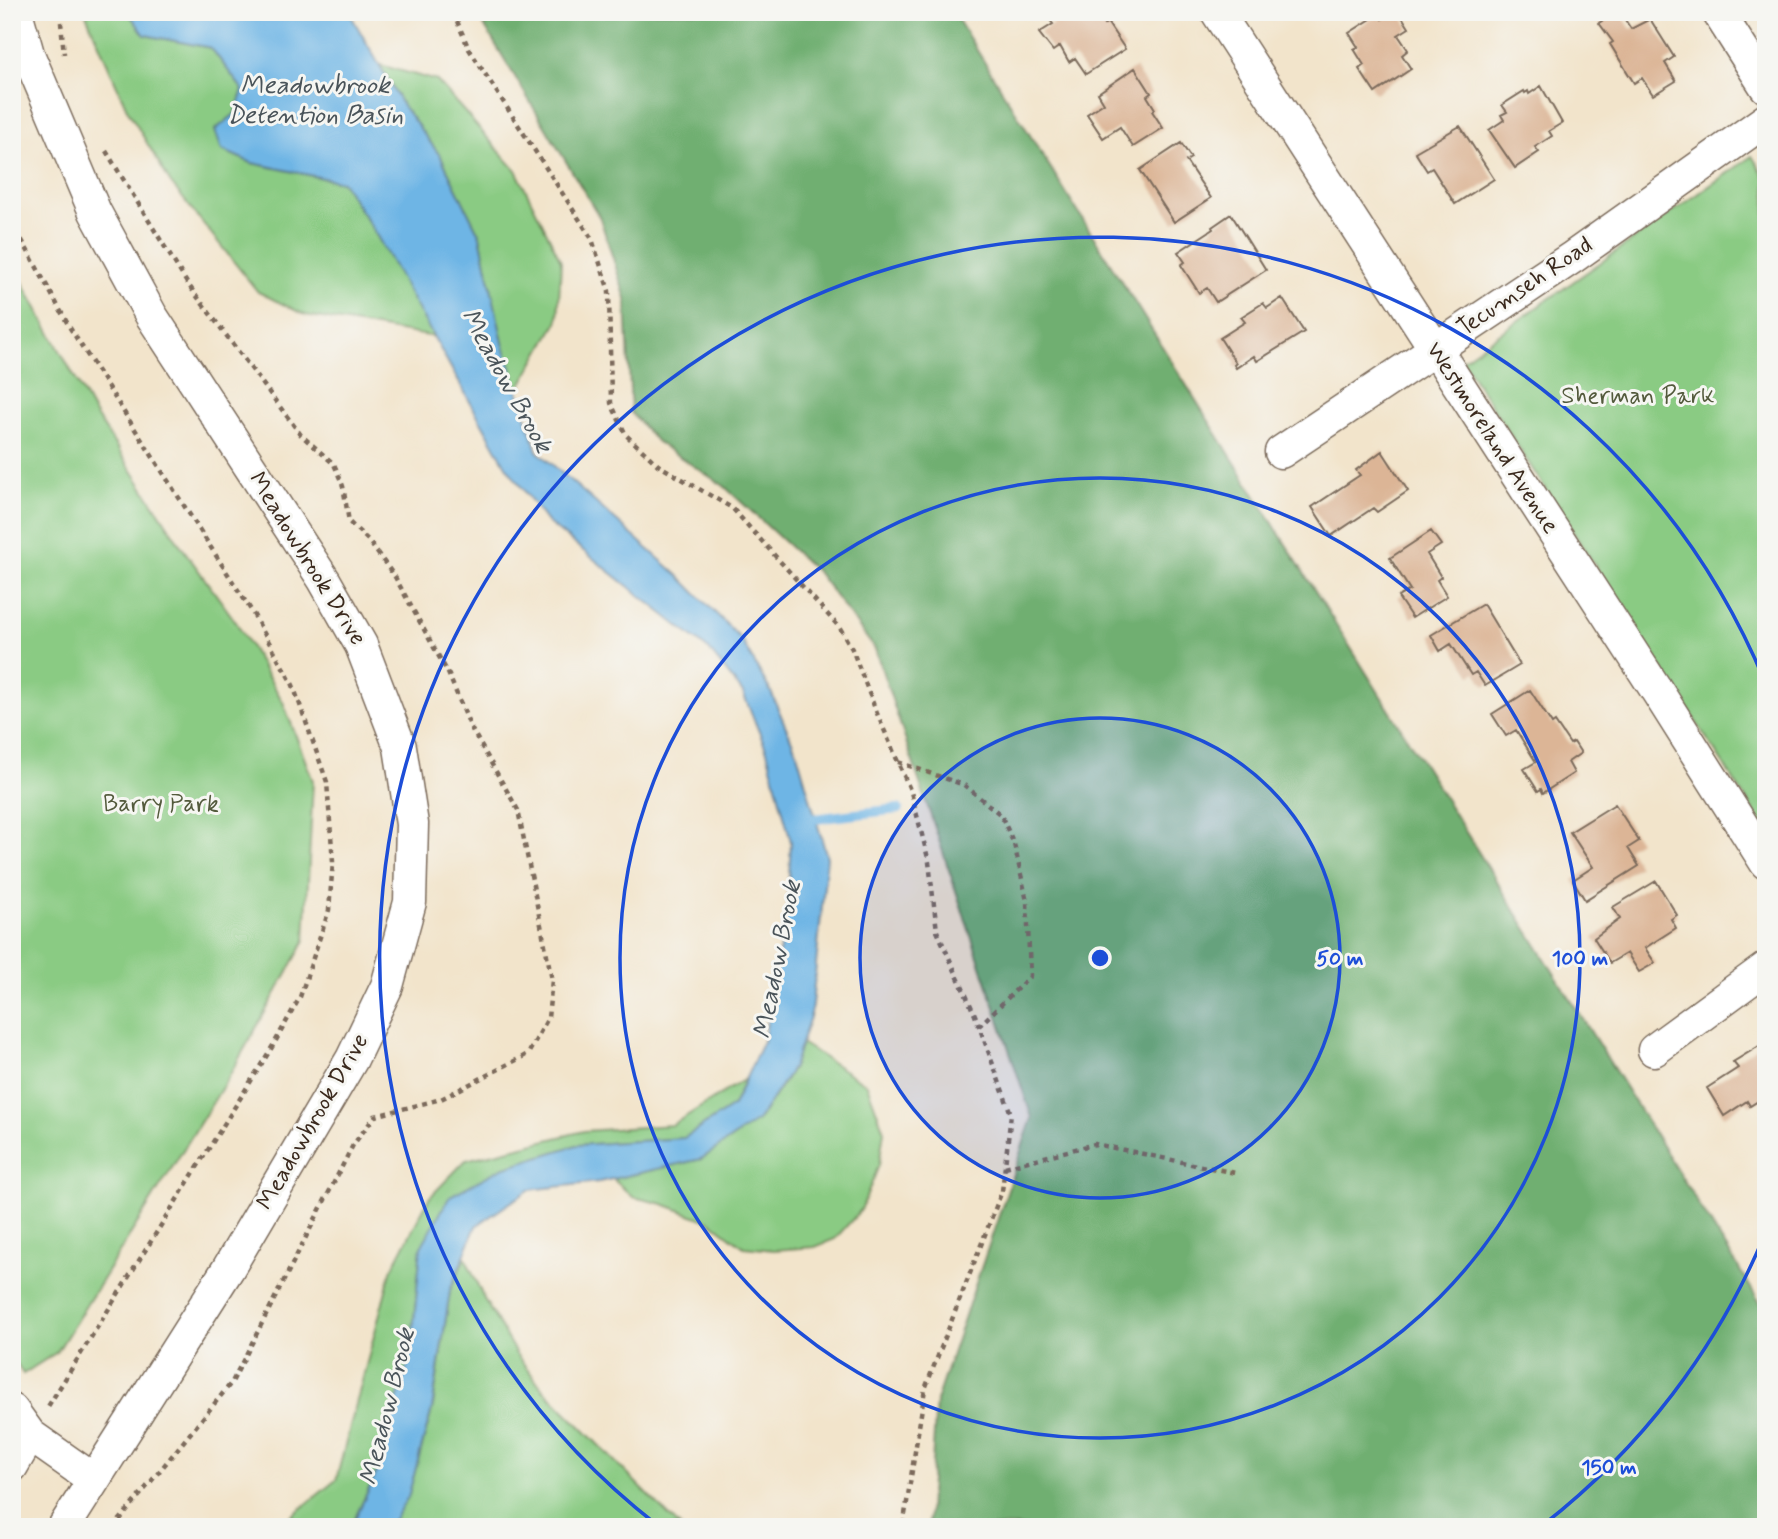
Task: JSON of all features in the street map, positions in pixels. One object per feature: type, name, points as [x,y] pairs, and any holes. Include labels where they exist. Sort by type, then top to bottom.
[{"type":"street","name":"Meadowbrook Drive","points":[[16,12],[28,54],[94,212],[151,315],[324,580],[361,645],[401,747],[412,824],[410,902],[387,986],[352,1059],[228,1269],[64,1527]]},
{"type":"street","name":"Westmoreland Avenue","points":[[1217,12],[1660,694],[1766,863]]},
{"type":"street","points":[[1718,12],[1766,87]]},
{"type":"street","name":"Tecumseh Road","points":[[1281,452],[1573,257],[1766,120]]},
{"type":"street","points":[[1654,1050],[1766,968]]},
{"type":"street","points":[[12,1466],[21,1422],[94,1480]]},
{"type":"path","points":[[60,12],[65,57]]},
{"type":"path","points":[[453,12],[469,48],[592,239],[609,291],[611,403],[626,435],[658,465],[732,508],[840,628],[852,649],[911,792],[929,862],[937,931],[979,1026],[1011,1114],[1002,1191],[925,1389],[903,1527]]},
{"type":"path","points":[[105,148],[187,283],[301,435],[334,464],[342,486],[349,522],[368,540],[395,577],[448,673],[471,728],[518,810],[552,980],[548,1018],[528,1054],[441,1099],[375,1116],[353,1144],[232,1382],[114,1527]]},
{"type":"path","points":[[12,222],[70,328],[251,610],[293,685],[327,782],[333,862],[329,910],[300,996],[274,1044],[21,1422]]},
{"type":"path","points":[[897,762],[964,785],[1001,815],[1014,844],[1027,901],[1030,976],[979,1026]]},
{"type":"path","points":[[1005,1167],[1095,1144],[1235,1173]]},
{"type":"green space","points":[[85,12],[128,12],[145,35],[211,48],[243,90],[235,114],[215,130],[222,150],[252,163],[342,182],[373,229],[434,337],[305,315],[258,292],[170,182],[127,109]]},
{"type":"green space","points":[[476,12],[953,12],[1766,1312],[1766,1527],[928,1527],[936,1401],[1032,1118],[875,649],[818,573],[724,486],[657,442],[631,413],[626,299],[600,218]]},
{"type":"green space","points":[[380,65],[437,81],[516,170],[561,261],[558,320],[518,390],[503,343],[480,236],[441,157],[401,103]]},
{"type":"green space","name":"Sherman Park","points":[[1752,156],[1766,178],[1766,830],[1462,360]]},
{"type":"green space","name":"Barry Park","points":[[12,263],[93,411],[181,546],[236,622],[283,702],[313,781],[305,941],[228,1078],[57,1352],[23,1374],[12,1357]]},
{"type":"green space","points":[[801,1043],[867,1085],[884,1131],[879,1165],[861,1210],[835,1239],[815,1247],[774,1250],[744,1247],[711,1222],[663,1204],[633,1197],[613,1179],[701,1159],[758,1120],[793,1068]]},
{"type":"green space","points":[[745,1079],[733,1106],[684,1138],[577,1145],[502,1168],[421,1247],[411,1352],[375,1476],[351,1527],[278,1527],[336,1480],[391,1271],[429,1198],[466,1160],[584,1131],[672,1125]]},
{"type":"green space","points":[[465,1257],[484,1299],[516,1354],[543,1389],[680,1527],[389,1527],[408,1497],[433,1406],[450,1291]]},
{"type":"water","name":"Meadowbrook Detention Basin","points":[[128,12],[349,12],[401,103],[441,157],[480,236],[503,343],[537,451],[682,579],[741,639],[771,692],[797,753],[827,857],[811,1014],[793,1067],[758,1120],[701,1159],[599,1182],[529,1190],[476,1226],[450,1291],[432,1409],[408,1497],[389,1527],[351,1527],[375,1476],[411,1352],[421,1247],[450,1196],[502,1168],[577,1145],[684,1138],[733,1106],[764,1039],[787,907],[791,842],[767,751],[743,693],[710,651],[547,522],[506,466],[373,229],[342,182],[252,163],[222,150],[215,130],[235,114],[243,90],[211,48],[145,35]]},
{"type":"building","points":[[1060,12],[1094,12],[1104,25],[1107,22],[1125,49],[1086,74],[1075,58],[1069,62],[1060,46],[1053,51],[1039,33],[1053,24],[1049,19]]},
{"type":"building","points":[[1392,12],[1399,12],[1409,28],[1398,35],[1408,50],[1402,55],[1411,69],[1375,93],[1359,69],[1364,65],[1354,49],[1358,47],[1349,33],[1379,14],[1382,19]]},
{"type":"building","points":[[1615,12],[1620,12],[1631,29],[1650,19],[1674,57],[1665,63],[1676,81],[1653,95],[1642,78],[1634,83],[1610,44],[1613,42],[1599,23]]},
{"type":"building","points":[[1135,68],[1151,93],[1147,96],[1155,109],[1152,111],[1163,128],[1133,147],[1120,127],[1103,138],[1087,114],[1104,103],[1098,93]]},
{"type":"building","points":[[1541,86],[1562,123],[1549,131],[1552,136],[1535,147],[1539,152],[1515,168],[1489,130],[1504,120],[1501,115],[1507,112],[1502,105],[1524,91],[1529,94]]},
{"type":"building","points":[[1460,126],[1494,179],[1455,204],[1432,168],[1427,171],[1415,152]]},
{"type":"building","points":[[1181,143],[1191,158],[1186,161],[1211,198],[1174,222],[1140,170]]},
{"type":"building","points":[[1231,214],[1266,270],[1216,302],[1207,288],[1199,293],[1181,265],[1185,262],[1178,252]]},
{"type":"building","points":[[1282,298],[1304,332],[1257,361],[1254,356],[1236,368],[1236,363],[1220,338],[1245,322],[1241,317],[1263,303],[1267,308]]},
{"type":"building","points":[[1382,451],[1408,491],[1377,512],[1373,508],[1331,536],[1312,507],[1360,475],[1356,470]]},
{"type":"building","points":[[1431,531],[1441,545],[1427,554],[1441,577],[1437,580],[1447,596],[1412,618],[1398,597],[1410,590],[1390,558]]},
{"type":"building","points":[[1483,604],[1520,665],[1485,686],[1476,672],[1471,675],[1451,644],[1440,651],[1431,635]]},
{"type":"building","points":[[1530,690],[1552,724],[1555,722],[1570,744],[1574,742],[1581,753],[1568,762],[1574,773],[1543,793],[1541,789],[1538,791],[1524,769],[1536,762],[1516,730],[1506,736],[1492,714]]},
{"type":"building","points":[[1615,804],[1639,841],[1628,848],[1639,866],[1585,900],[1573,880],[1593,867],[1570,832]]},
{"type":"building","points":[[1656,881],[1677,915],[1671,919],[1676,928],[1645,948],[1655,963],[1639,972],[1627,953],[1610,963],[1594,938],[1620,919],[1613,907]]},
{"type":"building","points":[[1764,1043],[1766,1096],[1750,1106],[1747,1101],[1724,1116],[1707,1088],[1738,1068],[1733,1062]]},
{"type":"waterway","points":[[805,820],[898,809]]},
{"type":"water label","name":"Meadow Brook","points":[[506,381]]},
{"type":"water label","name":"Meadow Brook","points":[[778,960]]},
{"type":"water label","name":"Meadow Brook","points":[[388,1407]]}]
